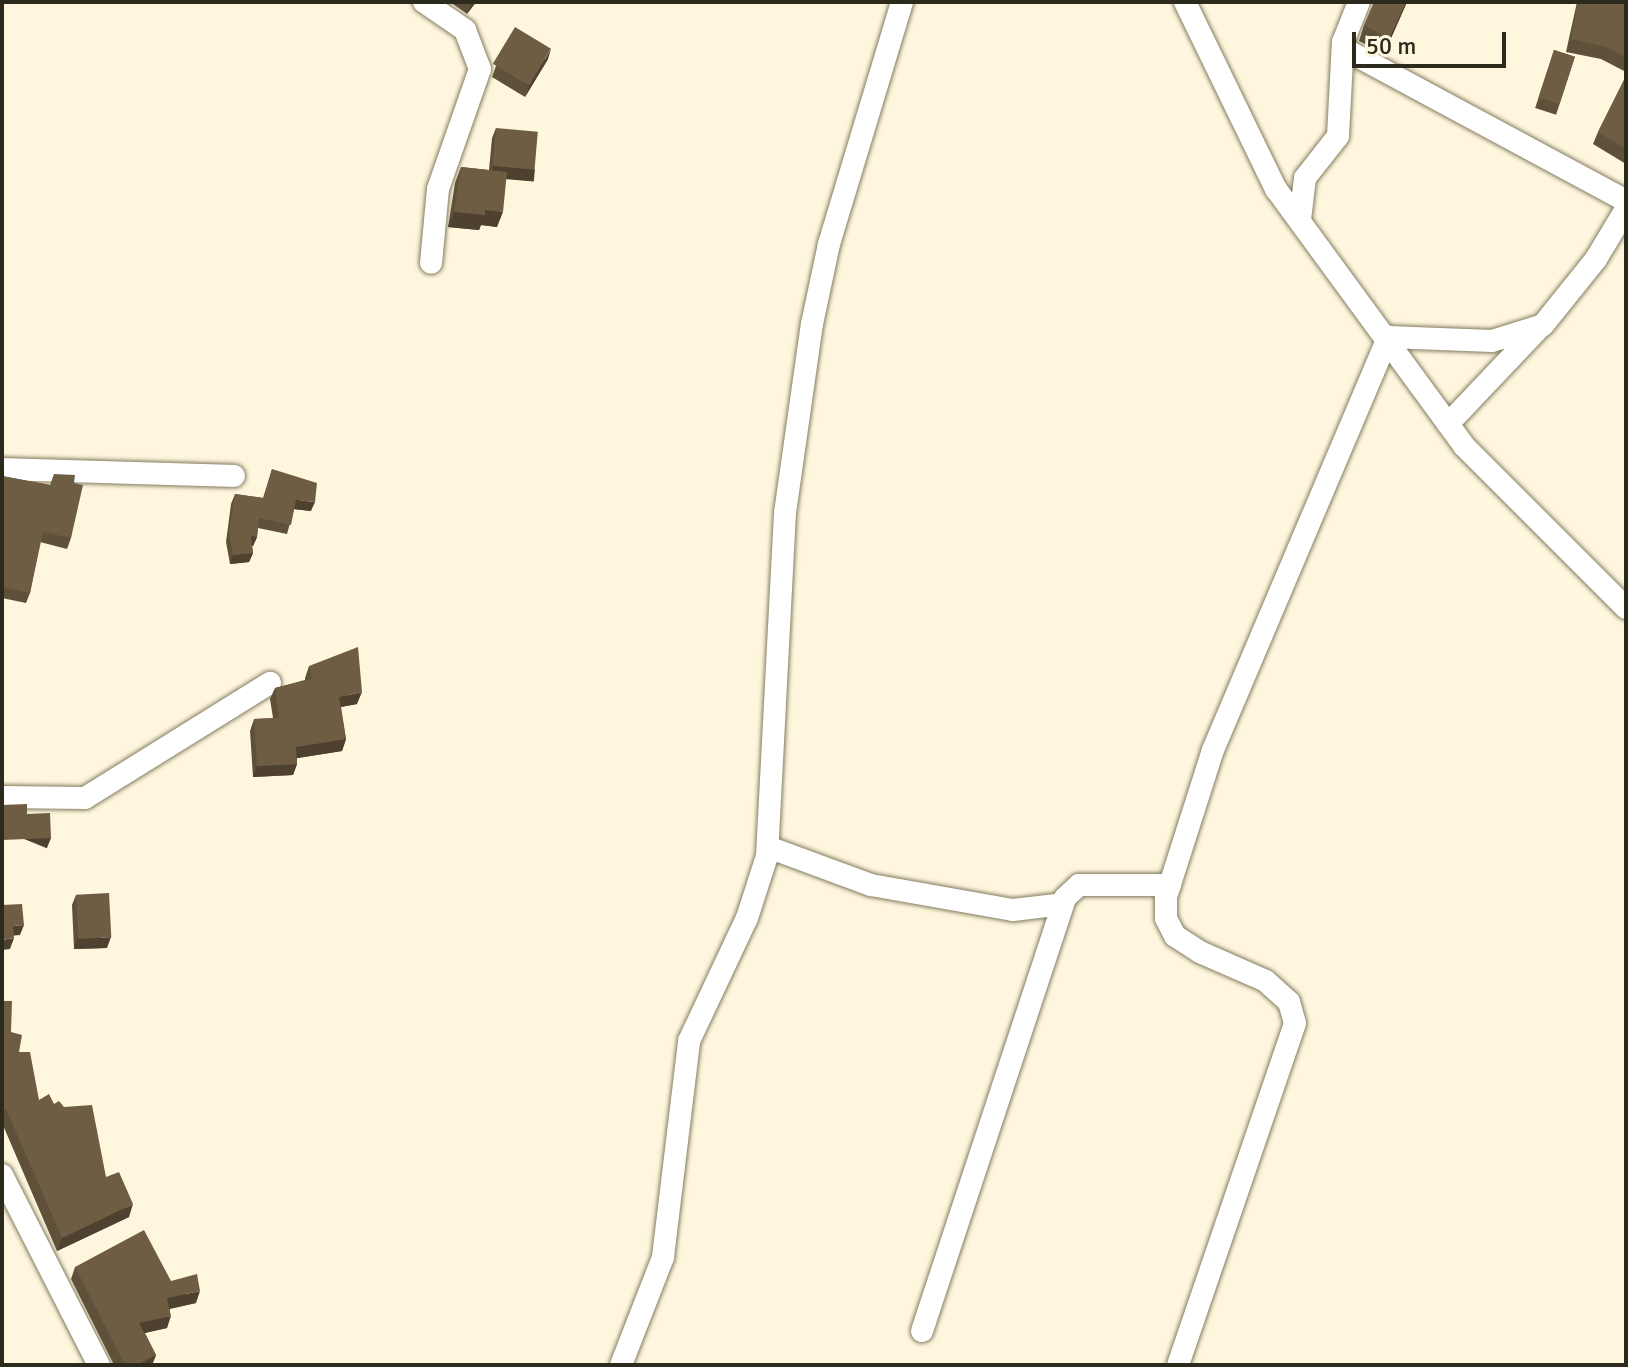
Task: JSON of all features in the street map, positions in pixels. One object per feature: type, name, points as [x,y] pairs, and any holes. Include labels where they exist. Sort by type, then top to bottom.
[{"type":"street","points":[[424,2],[465,30],[480,69],[438,189],[431,263]]},
{"type":"street","points":[[621,1365],[663,1257],[689,1041],[747,918],[768,847],[785,513],[812,324],[829,244],[902,2]]},
{"type":"street","points":[[1185,2],[1276,189],[1388,337],[1464,446],[1626,608]]},
{"type":"street","points":[[1300,220],[1305,178],[1338,136],[1343,42],[1359,2]]},
{"type":"street","points":[[1343,42],[1346,50],[1386,75],[1626,201]]},
{"type":"street","points":[[1448,424],[1543,325],[1596,259],[1626,209]]},
{"type":"street","points":[[1388,337],[1492,341],[1543,325]]},
{"type":"street","points":[[1178,1365],[1295,1023],[1289,1002],[1266,981],[1175,936],[1166,918],[1170,885],[1213,750],[1388,337]]},
{"type":"street","points":[[2,469],[234,476]]},
{"type":"street","points":[[2,797],[85,798],[270,683]]},
{"type":"street","points":[[768,847],[896,890],[1013,910],[1063,904]]},
{"type":"street","points":[[922,1331],[1063,904],[1079,885],[1170,885]]},
{"type":"street","points":[[2,1175],[99,1365]]},
{"type":"building","points":[[1374,2],[1406,2],[1389,39],[1364,25]]},
{"type":"building","points":[[1578,2],[1626,4],[1626,57],[1606,47],[1571,39]]},
{"type":"building","points":[[515,27],[551,49],[529,85],[493,64]]},
{"type":"building","points":[[1554,50],[1575,57],[1559,104],[1539,98]]},
{"type":"building","points":[[1626,76],[1626,149],[1598,132]]},
{"type":"building","points":[[496,128],[538,132],[535,170],[493,166]]},
{"type":"building","points":[[461,167],[507,172],[503,212],[485,210],[485,215],[454,212]]},
{"type":"building","points":[[272,469],[317,483],[315,502],[296,500],[291,525],[259,518],[257,537],[251,536],[253,553],[233,555],[229,533],[235,494],[264,498]]},
{"type":"building","points":[[54,474],[75,475],[74,483],[83,485],[71,538],[43,532],[30,593],[2,587],[2,476],[50,485]]},
{"type":"building","points":[[358,647],[362,692],[339,697],[346,739],[296,747],[297,764],[257,766],[254,719],[279,718],[275,688],[312,679],[309,666]]},
{"type":"building","points":[[27,804],[27,814],[50,813],[51,838],[2,840],[2,805]]},
{"type":"building","points":[[109,893],[111,937],[78,939],[76,895]]},
{"type":"building","points":[[22,904],[24,925],[13,926],[14,938],[2,940],[2,905]]},
{"type":"building","points":[[2,1001],[12,1001],[11,1032],[22,1035],[19,1052],[30,1052],[39,1100],[49,1094],[54,1104],[59,1101],[64,1107],[92,1105],[106,1177],[119,1172],[133,1204],[62,1238],[6,1109],[2,1111]]},
{"type":"building","points":[[144,1230],[171,1281],[197,1274],[200,1291],[167,1298],[171,1316],[139,1323],[156,1355],[137,1365],[125,1365],[75,1267]]}]
